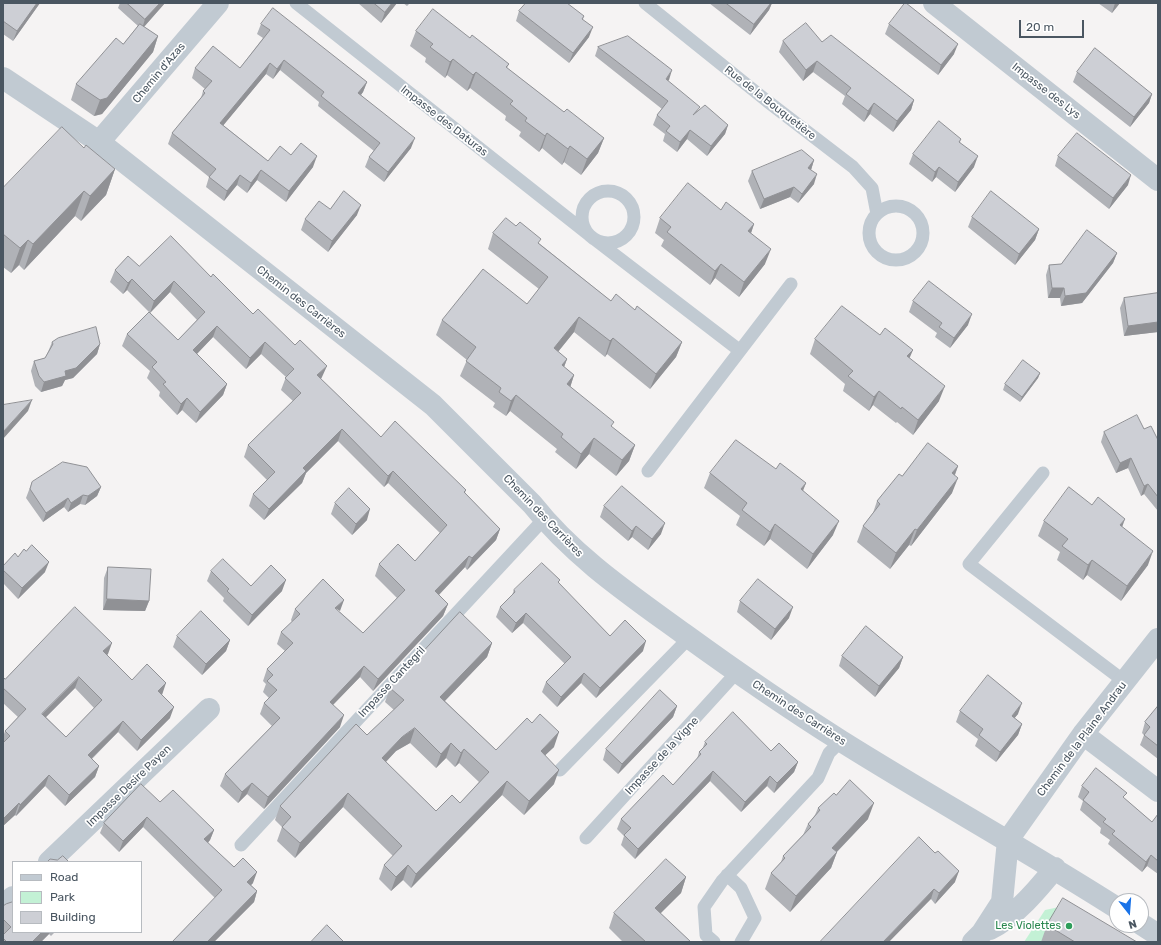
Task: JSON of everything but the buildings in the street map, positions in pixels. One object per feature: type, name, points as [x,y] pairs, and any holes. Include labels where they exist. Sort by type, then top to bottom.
[{"type":"street","name":"Chemin d'Azas","points":[[99,142],[218,3]]},
{"type":"street","name":"Impasse des Lys","points":[[934,3],[1158,180]]},
{"type":"street","name":"Chemin des Carrières","points":[[3,78],[99,142],[432,405],[598,572],[737,672],[841,741],[1055,868],[1109,903]]},
{"type":"street","name":"Chemin de la Plaine Andrau","points":[[1008,840],[1083,734],[1158,639]]},
{"type":"street","name":"Impasse Desire Payen","points":[[50,861],[208,709]]},
{"type":"street","points":[[1083,734],[1158,791]]},
{"type":"street","points":[[978,937],[1002,902],[1008,840]]},
{"type":"street","points":[[978,937],[1002,924],[1044,882],[1055,868]]},
{"type":"street","points":[[3,906],[12,898]]},
{"type":"street","points":[[1149,929],[1158,935]]},
{"type":"lane","name":"Impasse des Daturas","points":[[296,3],[593,238],[739,350]]},
{"type":"lane","name":"Rue de la Bouquetière","points":[[646,3],[767,101],[853,168],[872,188],[877,214]]},
{"type":"lane","points":[[891,207],[900,207],[909,210],[916,216],[921,224],[922,237],[919,246],[910,256],[902,260],[890,260],[876,252],[871,244],[869,235],[872,221],[877,214],[891,207]]},
{"type":"lane","points":[[648,471],[739,350],[791,284]]},
{"type":"lane","points":[[1043,473],[969,564],[1124,681]]},
{"type":"lane","name":"Impasse Cantegril","points":[[241,845],[544,519]]},
{"type":"lane","points":[[560,770],[689,638]]},
{"type":"lane","name":"Impasse de la Vigne","points":[[586,838],[737,672]]},
{"type":"lane","points":[[714,942],[706,935],[704,907],[728,875],[818,778],[830,753],[841,741]]},
{"type":"lane","points":[[728,875],[741,888],[755,918],[741,942]]},
{"type":"green space","name":"Les Violettes","points":[[1069,905],[1109,929],[1109,933],[1115,933],[1130,942],[1024,942],[1045,910]]},
{"type":"place","name":"Les Violettes","points":[[1069,926]]}]
